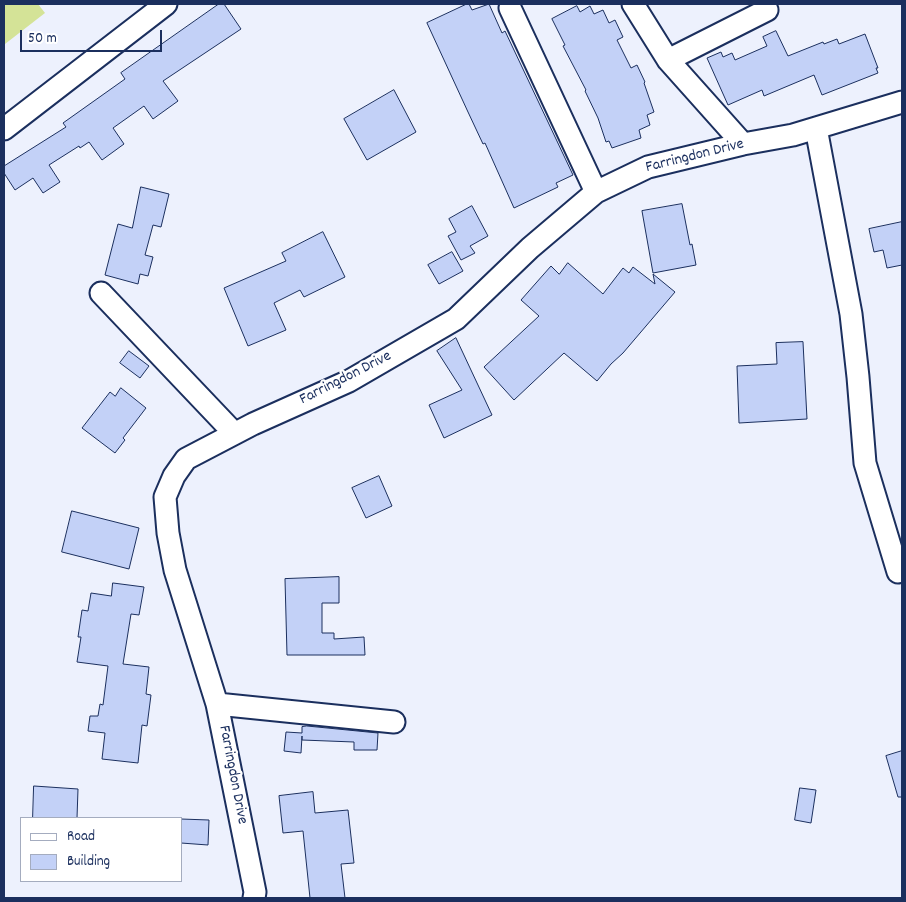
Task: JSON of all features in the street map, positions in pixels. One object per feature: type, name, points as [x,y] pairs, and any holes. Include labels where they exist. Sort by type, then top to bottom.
[{"type":"street","points":[[4,129],[164,4]]},
{"type":"street","points":[[633,4],[668,60],[743,144]]},
{"type":"street","points":[[510,8],[596,192]]},
{"type":"street","points":[[668,60],[767,10]]},
{"type":"street","name":"Farringdon Drive","points":[[254,898],[255,892],[218,704],[175,570],[168,533],[165,497],[174,476],[186,459],[234,433],[349,381],[456,319],[530,248],[596,192],[648,167],[743,144],[792,135],[902,102]]},
{"type":"street","points":[[816,128],[851,314],[865,463],[898,572]]},
{"type":"street","points":[[101,293],[234,433]]},
{"type":"street","points":[[218,704],[394,722]]},
{"type":"green space","points":[[4,4],[38,4],[45,13],[5,44]]},
{"type":"building","points":[[219,4],[224,4],[241,29],[163,81],[178,101],[153,119],[144,106],[113,128],[124,144],[102,160],[89,142],[80,148],[79,146],[49,165],[60,182],[43,193],[33,178],[15,190],[4,173],[4,166],[66,127],[63,123],[125,79],[121,73]]},
{"type":"building","points":[[469,4],[472,10],[489,4],[502,33],[505,31],[573,175],[556,183],[558,187],[514,208],[427,23]]},
{"type":"building","points":[[577,6],[580,12],[590,6],[594,14],[603,10],[609,23],[615,20],[623,37],[617,40],[631,68],[637,65],[645,82],[654,112],[647,115],[650,125],[639,130],[641,138],[612,148],[609,141],[606,142],[586,90],[563,46],[565,45],[552,19]]},
{"type":"building","points":[[776,31],[788,56],[823,42],[824,44],[837,39],[839,44],[865,34],[878,68],[876,68],[878,73],[822,95],[814,75],[764,96],[762,90],[728,105],[707,58],[721,52],[723,57],[732,53],[735,60],[767,46],[763,37]]},
{"type":"building","points":[[394,90],[416,132],[367,160],[344,119]]},
{"type":"building","points":[[141,187],[169,194],[161,227],[153,225],[145,255],[153,257],[148,276],[140,274],[138,284],[105,275],[118,224],[132,228]]},
{"type":"building","points":[[682,204],[696,265],[653,273],[642,211]]},
{"type":"building","points":[[472,206],[488,236],[470,246],[475,253],[461,260],[448,236],[456,232],[449,219]]},
{"type":"building","points":[[902,222],[902,265],[887,268],[883,250],[874,252],[869,229]]},
{"type":"building","points":[[323,232],[345,277],[304,297],[300,290],[274,303],[286,330],[248,346],[224,288],[286,261],[282,253]]},
{"type":"building","points":[[452,252],[463,271],[439,284],[428,265]]},
{"type":"building","points":[[568,263],[603,294],[623,268],[629,273],[633,267],[655,284],[653,274],[675,292],[597,381],[564,353],[514,400],[484,367],[539,316],[521,300],[551,266],[559,274]]},
{"type":"building","points":[[456,338],[492,415],[444,438],[429,405],[462,390],[437,351]]},
{"type":"building","points":[[803,342],[807,419],[739,423],[737,366],[777,364],[776,343]]},
{"type":"building","points":[[129,351],[149,366],[140,378],[120,363]]},
{"type":"building","points":[[121,388],[146,408],[123,438],[125,440],[115,453],[82,428],[110,392],[115,396]]},
{"type":"building","points":[[379,476],[392,506],[366,518],[352,488]]},
{"type":"building","points":[[72,511],[139,528],[129,569],[62,552]]},
{"type":"building","points":[[339,577],[339,603],[322,603],[322,633],[334,633],[334,639],[364,637],[365,655],[287,655],[285,579]]},
{"type":"building","points":[[113,583],[144,587],[139,615],[131,614],[123,664],[149,667],[146,694],[151,695],[147,726],[142,725],[138,763],[102,759],[105,733],[88,731],[90,716],[98,716],[100,704],[103,705],[108,666],[77,662],[81,637],[78,637],[82,610],[88,611],[91,593],[111,596]]},
{"type":"building","points":[[302,727],[378,733],[377,750],[354,750],[354,742],[302,740],[302,736],[301,753],[284,751],[286,732],[302,733]]},
{"type":"building","points":[[902,751],[902,797],[898,797],[886,756]]},
{"type":"building","points":[[34,786],[78,789],[77,817],[33,817]]},
{"type":"building","points":[[800,788],[816,790],[811,823],[795,820]]},
{"type":"building","points":[[313,792],[315,813],[348,810],[354,863],[341,864],[345,898],[310,898],[303,831],[283,833],[279,796]]},
{"type":"building","points":[[182,819],[209,820],[208,845],[182,843]]}]
